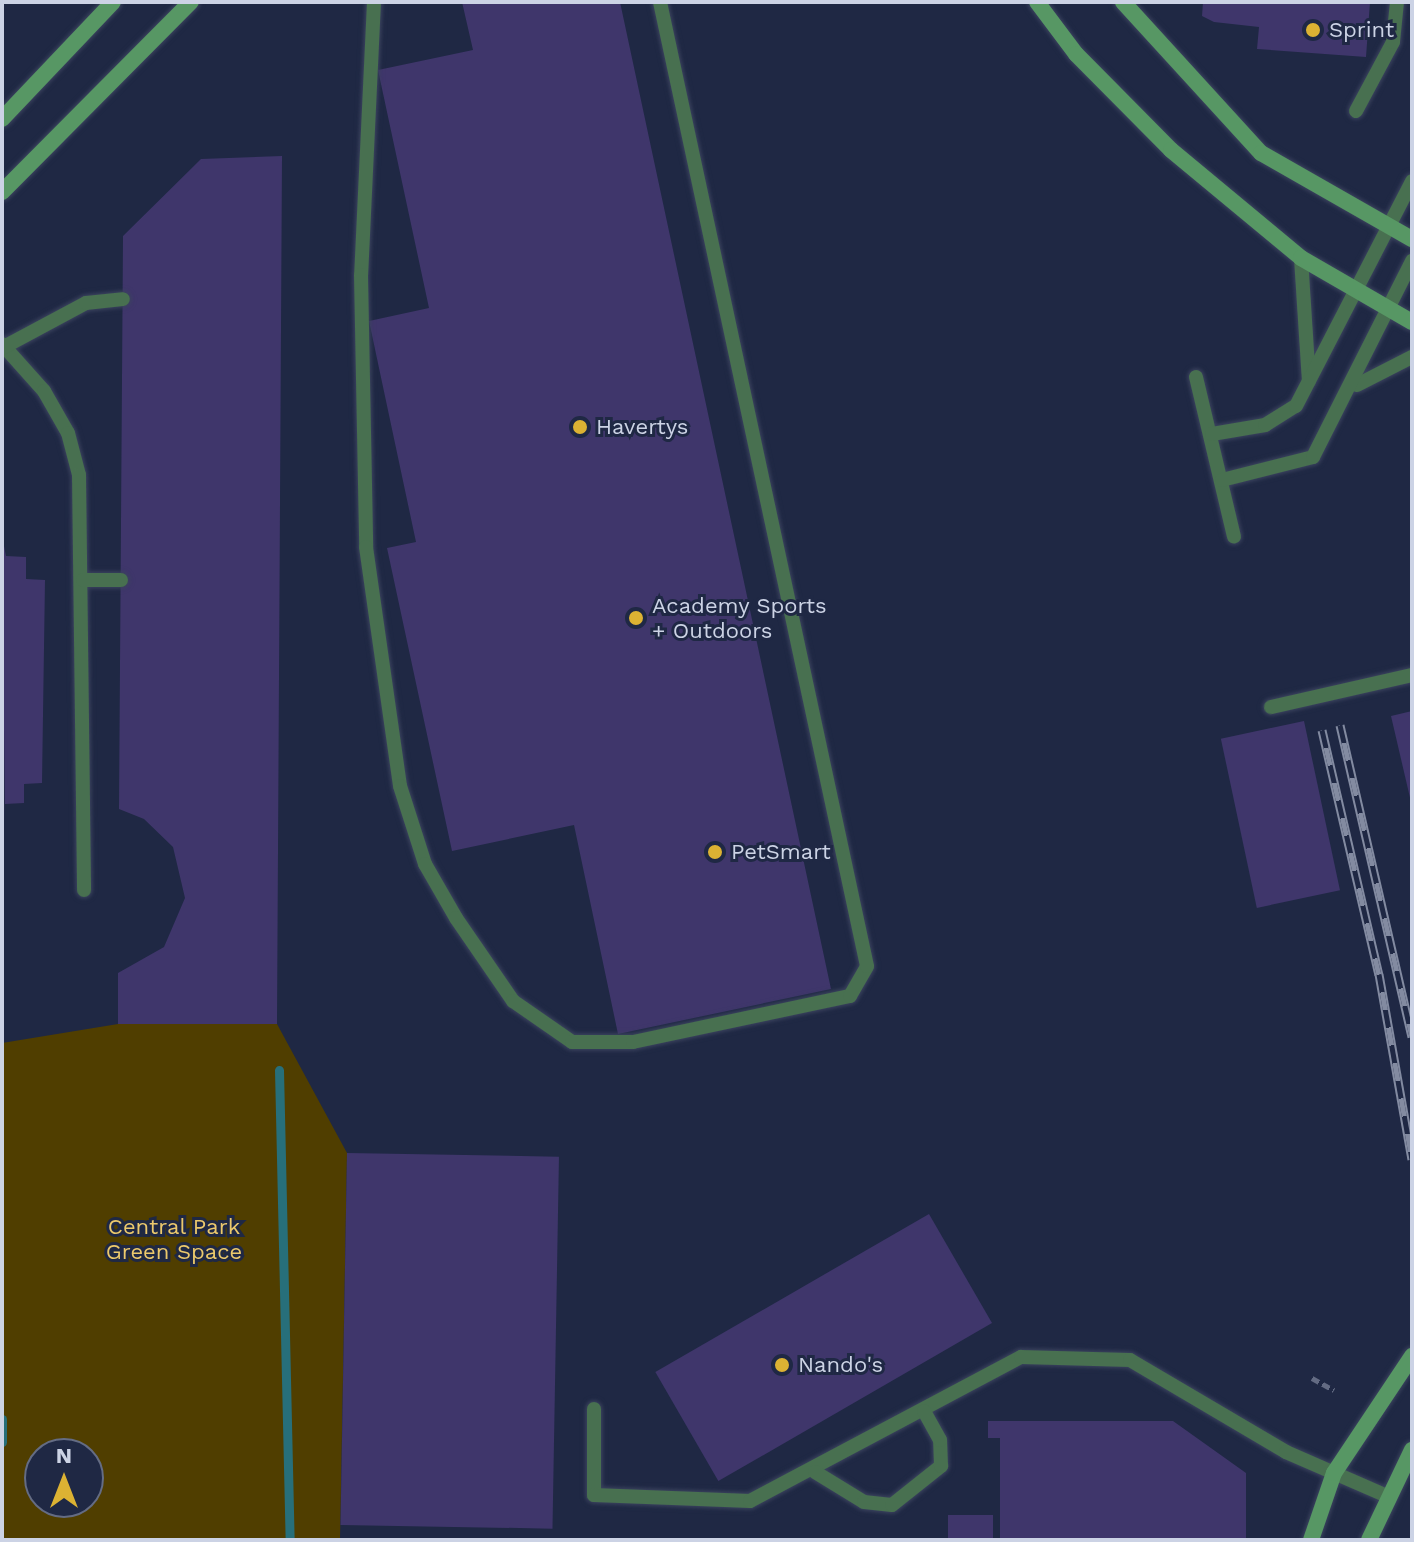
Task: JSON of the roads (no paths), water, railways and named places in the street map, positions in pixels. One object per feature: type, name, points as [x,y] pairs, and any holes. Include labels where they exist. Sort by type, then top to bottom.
[{"type":"main road","points":[[2,119],[113,2]]},
{"type":"main road","points":[[2,192],[191,2]]},
{"type":"main road","points":[[1037,2],[1076,54],[1171,150],[1301,258],[1412,322]]},
{"type":"main road","points":[[1123,2],[1261,153],[1412,239]]},
{"type":"main road","points":[[1311,1540],[1334,1473],[1412,1356]]},
{"type":"main road","points":[[1369,1540],[1385,1495],[1412,1450]]},
{"type":"lane","points":[[374,2],[361,275],[366,547],[400,786],[425,864],[456,918],[513,1001],[572,1042],[633,1042],[850,996],[867,966],[660,2]]},
{"type":"lane","points":[[1356,111],[1393,42],[1397,2]]},
{"type":"lane","points":[[1212,434],[1265,425],[1296,406],[1358,291],[1412,181]]},
{"type":"lane","points":[[1301,258],[1309,381]]},
{"type":"lane","points":[[1222,480],[1313,457],[1354,388],[1412,261]]},
{"type":"lane","points":[[84,890],[83,580],[79,475],[68,433],[4,348],[86,303],[123,299]]},
{"type":"lane","points":[[1354,388],[1412,357]]},
{"type":"lane","points":[[1196,377],[1234,537]]},
{"type":"lane","points":[[83,580],[121,580]]},
{"type":"lane","points":[[1271,707],[1412,675]]},
{"type":"lane","points":[[594,1409],[594,1495],[750,1501],[815,1472],[1021,1357],[1130,1360],[1334,1473],[1385,1495]]},
{"type":"lane","points":[[815,1472],[864,1502],[892,1505],[941,1466],[940,1440],[924,1411]]},
{"type":"waterway","points":[[279,1070],[290,1540]]},
{"type":"waterway","points":[[2,1419],[2,1442]]},
{"type":"railway","points":[[1340,725],[1412,1037]]},
{"type":"railway","points":[[1322,730],[1379,974],[1412,1159]]},
{"type":"place","name":"Sprint","points":[[1313,30]]},
{"type":"place","name":"Havertys","points":[[580,427]]},
{"type":"place","name":"Academy Sports + Outdoors","points":[[636,618]]},
{"type":"place","name":"PetSmart","points":[[715,852]]},
{"type":"place","name":"Nando's","points":[[782,1365]]},
{"type":"park label","name":"Central Park Green Space","points":[[174,1238]]}]
